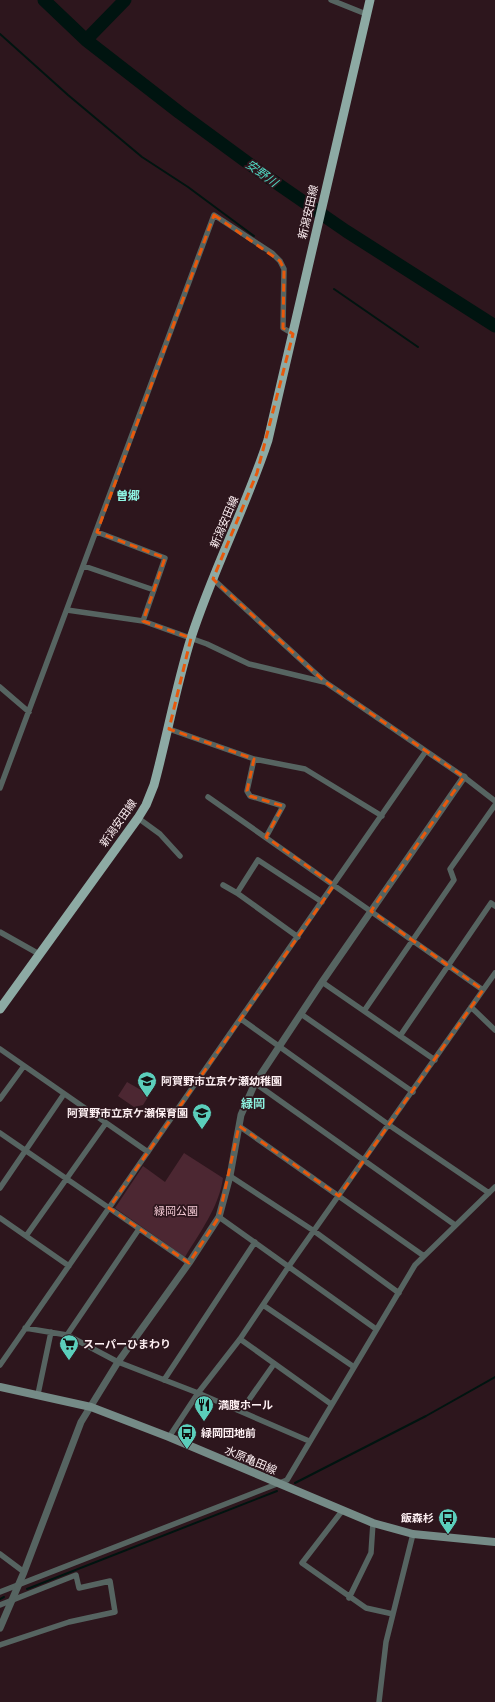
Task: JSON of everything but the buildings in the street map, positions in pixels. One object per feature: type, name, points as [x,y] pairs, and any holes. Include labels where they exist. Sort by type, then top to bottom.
[{"type":"main road","name":"新潟安田線","points":[[0,1009],[138,818],[146,805],[154,785],[191,638],[213,579],[257,473],[268,440],[370,0]]},
{"type":"main road","name":"水原亀田線","points":[[0,1387],[38,1394],[91,1407],[170,1437],[373,1524],[413,1534],[495,1542]]},
{"type":"street","points":[[331,0],[366,14]]},
{"type":"street","points":[[0,788],[214,215],[272,253],[280,261],[284,269],[283,328],[292,334]]},
{"type":"street","points":[[96,532],[166,558],[143,621]]},
{"type":"street","points":[[84,566],[154,590]]},
{"type":"street","points":[[213,579],[325,682],[464,777],[495,801]]},
{"type":"street","points":[[67,610],[143,621],[207,644],[249,664],[325,682]]},
{"type":"street","points":[[0,688],[29,712]]},
{"type":"street","points":[[169,729],[254,759],[305,769],[382,816]]},
{"type":"street","points":[[0,1365],[426,752]]},
{"type":"street","points":[[254,759],[247,791],[250,796],[283,806],[266,837]]},
{"type":"street","points":[[0,1628],[24,1572],[81,1422],[118,1362],[190,1263],[219,1216],[230,1176],[241,1115],[255,1083],[322,982],[464,777]]},
{"type":"street","points":[[208,797],[483,990]]},
{"type":"street","points":[[364,1011],[454,880],[450,869],[495,805]]},
{"type":"street","points":[[138,818],[160,834],[180,856]]},
{"type":"street","points":[[237,893],[258,860],[322,902]]},
{"type":"street","points":[[223,885],[237,893],[298,936]]},
{"type":"street","points":[[400,1036],[491,903],[495,906]]},
{"type":"street","points":[[0,932],[39,954]]},
{"type":"street","points":[[170,1437],[198,1393],[240,1339],[289,1266],[363,1160],[413,1092],[495,973]]},
{"type":"street","points":[[322,982],[435,1060]]},
{"type":"street","points":[[471,1007],[495,1030]]},
{"type":"street","points":[[301,1014],[413,1092]]},
{"type":"street","points":[[241,1018],[389,1125],[489,1193]]},
{"type":"street","points":[[0,1049],[148,1152]]},
{"type":"street","points":[[0,1099],[24,1066]]},
{"type":"street","points":[[255,1083],[455,1225]]},
{"type":"street","points":[[0,1188],[64,1094]]},
{"type":"street","points":[[26,1236],[68,1180],[106,1123]]},
{"type":"street","points":[[239,1126],[424,1256]]},
{"type":"street","points":[[0,1133],[190,1263]]},
{"type":"street","points":[[230,1176],[314,1231],[400,1293]]},
{"type":"street","points":[[0,1592],[287,1480],[376,1329],[400,1293],[415,1265],[495,1187]]},
{"type":"street","points":[[219,1216],[376,1329]]},
{"type":"street","points":[[0,1218],[69,1266]]},
{"type":"street","points":[[67,1335],[139,1229]]},
{"type":"street","points":[[164,1380],[255,1242]]},
{"type":"street","points":[[263,1305],[354,1367]]},
{"type":"street","points":[[26,1328],[67,1335],[118,1362],[198,1393],[309,1441]]},
{"type":"street","points":[[38,1394],[51,1332]]},
{"type":"street","points":[[240,1339],[331,1404]]},
{"type":"street","points":[[241,1411],[274,1364]]},
{"type":"street","points":[[342,1511],[302,1563],[349,1598],[366,1608],[393,1614]]},
{"type":"street","points":[[349,1598],[371,1553],[373,1524]]},
{"type":"street","points":[[379,1702],[386,1642],[413,1534]]},
{"type":"street","points":[[0,1554],[24,1572]]},
{"type":"street","points":[[0,1605],[76,1575],[79,1588],[110,1581],[115,1612],[69,1622],[0,1645]]},
{"type":"highlighted area","points":[[214,215],[280,261],[284,269],[283,328],[293,334],[257,473],[213,579],[325,682],[464,777],[371,911],[483,990],[339,1196],[239,1126],[219,1217],[189,1263],[109,1208],[334,885],[266,837],[283,806],[250,796],[247,791],[254,759],[169,729],[191,638],[143,621],[165,558],[97,532]]},
{"type":"green space","points":[[127,1082],[141,1090],[146,1084],[153,1089],[143,1105],[134,1107],[118,1096]]},
{"type":"green space","name":"緑岡公園","points":[[184,1153],[223,1178],[221,1189],[213,1209],[203,1229],[185,1257],[115,1208],[143,1166],[165,1182]]},
{"type":"waterway","name":"安野川","points":[[44,0],[86,40],[180,113],[259,171],[346,231],[495,326]]},
{"type":"waterway","points":[[86,40],[125,0]]},
{"type":"waterway","points":[[0,34],[68,95],[142,157],[188,187],[254,236]]},
{"type":"waterway","points":[[334,289],[418,347]]},
{"type":"waterway","points":[[295,1483],[426,1416],[495,1377]]},
{"type":"waterway","points":[[27,1589],[277,1491]]},
{"type":"waterway","points":[[0,1599],[4,1597]]},
{"type":"place","name":"阿賀野市立京ケ瀬幼稚園","points":[[147,1098]]},
{"type":"place","name":"阿賀野市立京ケ瀬保育園","points":[[202,1130]]},
{"type":"place","name":"スーパーひまわり","points":[[69,1361]]},
{"type":"place","name":"満腹ホール","points":[[204,1422]]},
{"type":"place","name":"緑岡団地前","points":[[187,1450]]},
{"type":"place","name":"飯森杉","points":[[448,1535]]},
{"type":"district","name":"曽郷","points":[[128,495]]},
{"type":"district","name":"緑岡","points":[[253,1103]]}]
